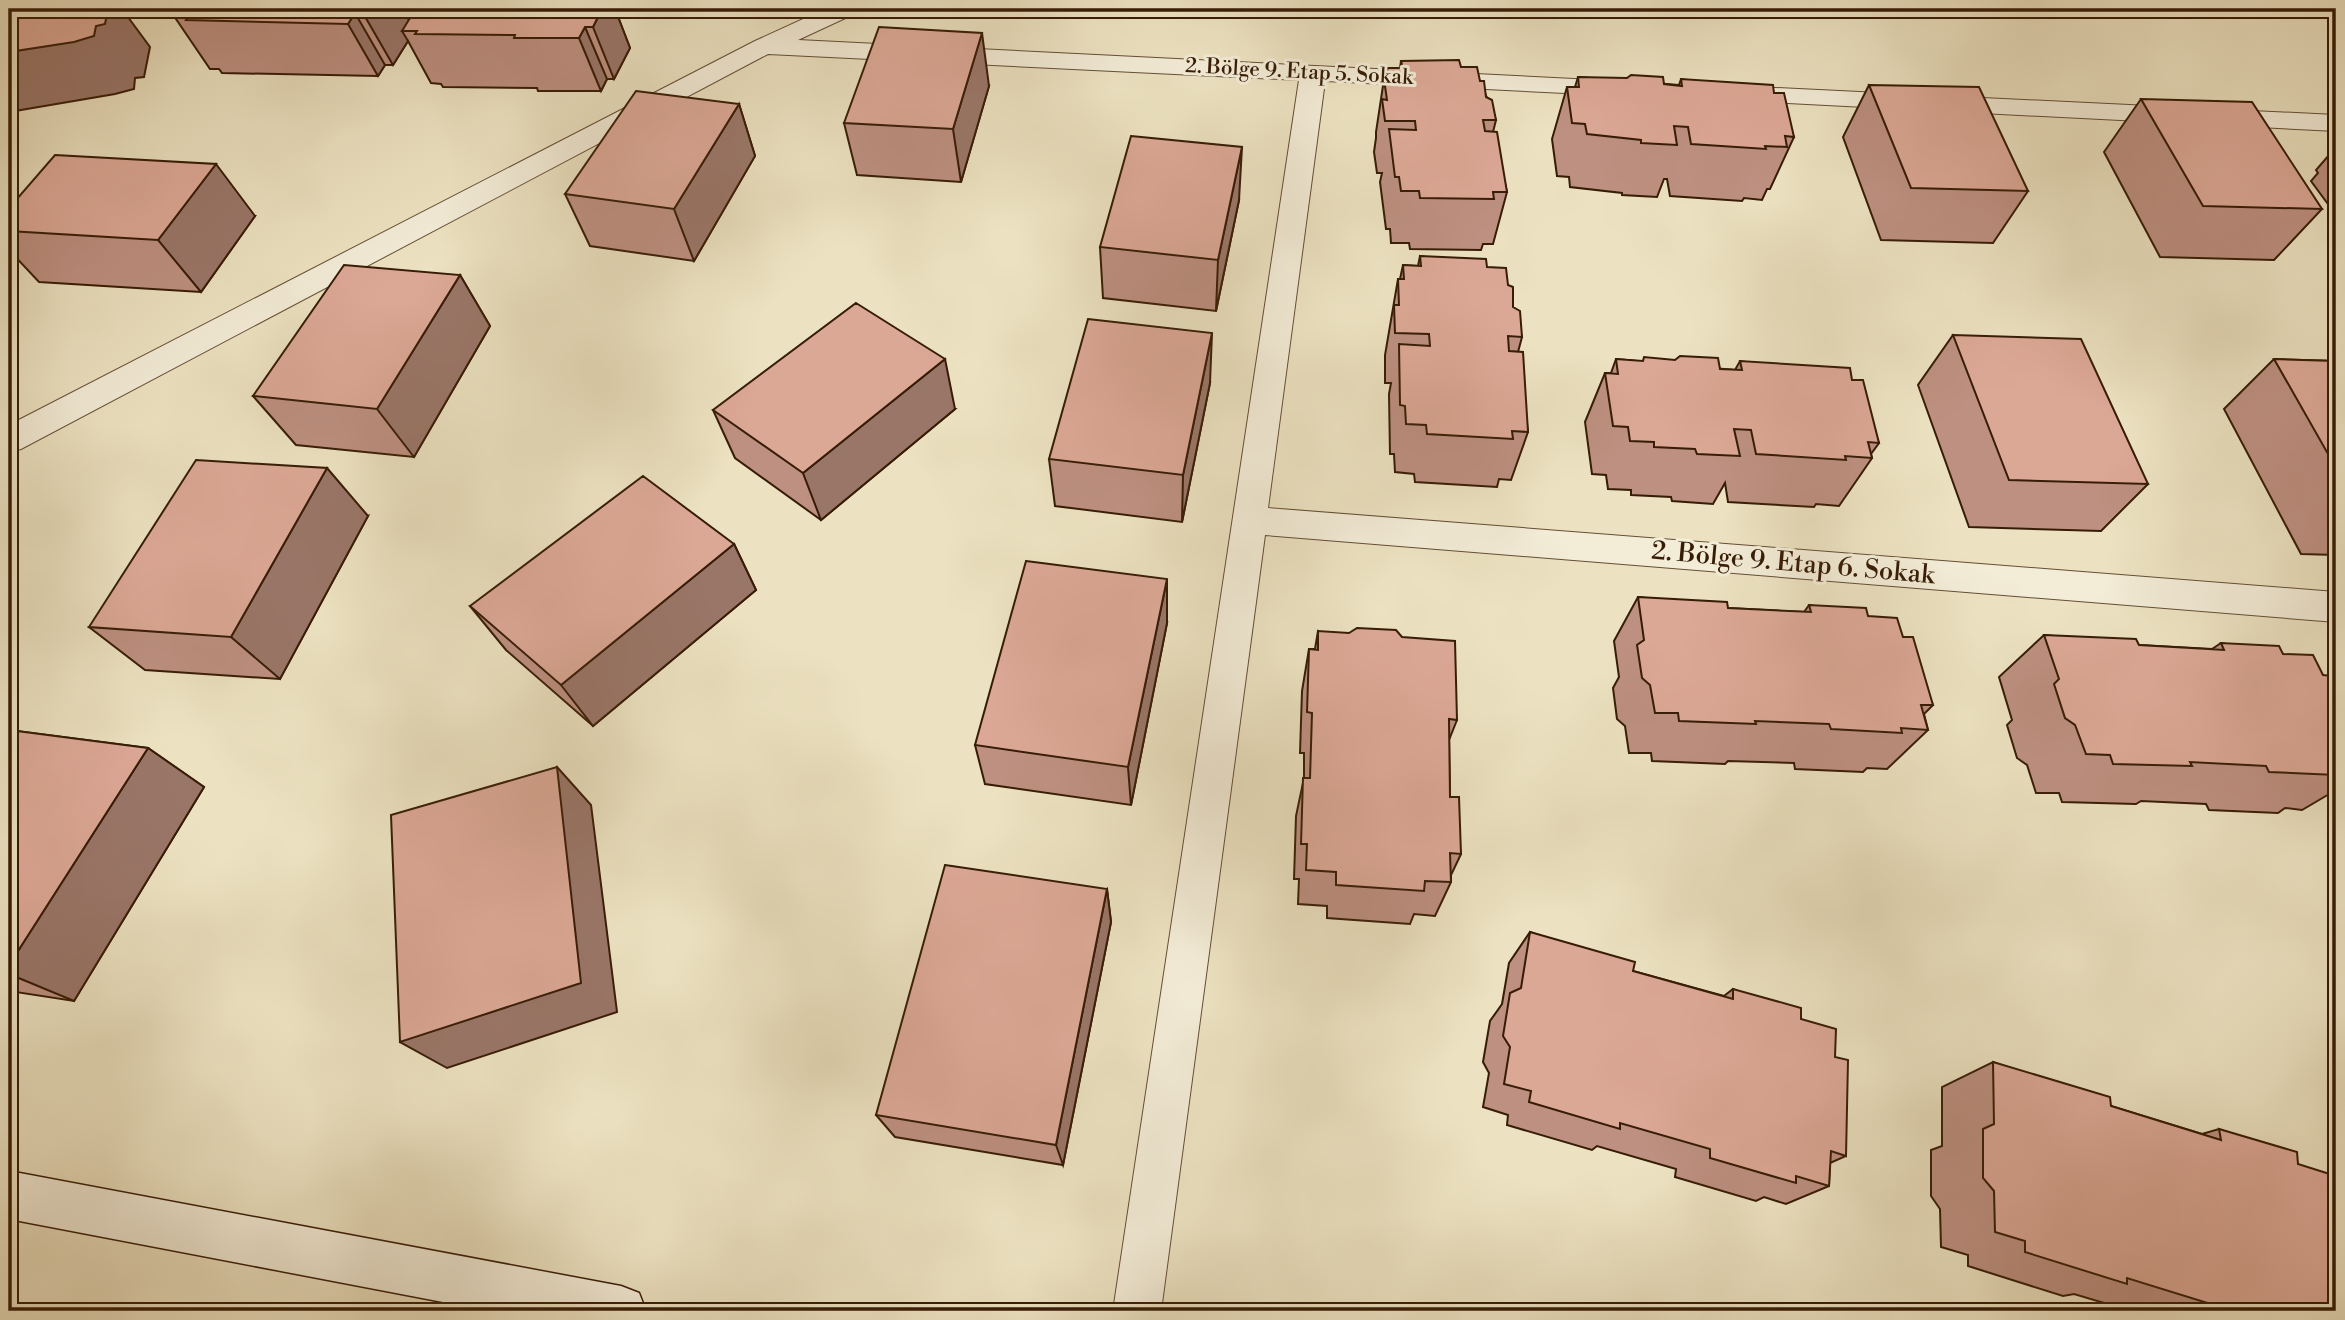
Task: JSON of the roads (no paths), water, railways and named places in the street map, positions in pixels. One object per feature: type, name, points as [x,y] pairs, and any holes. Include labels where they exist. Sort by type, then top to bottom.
[{"type":"main road","points":[[9,1195],[621,1311]]},
{"type":"street","points":[[9,440],[764,46],[845,9]]},
{"type":"street","name":"2. Bölge 9. Etap 5. Sokak","points":[[764,46],[1645,89]]},
{"type":"street","points":[[1137,1311],[1313,73]]},
{"type":"street","points":[[1714,92],[2336,123]]},
{"type":"street","name":"2. Bölge 9. Etap 6. Sokak","points":[[1250,520],[2336,607]]}]
